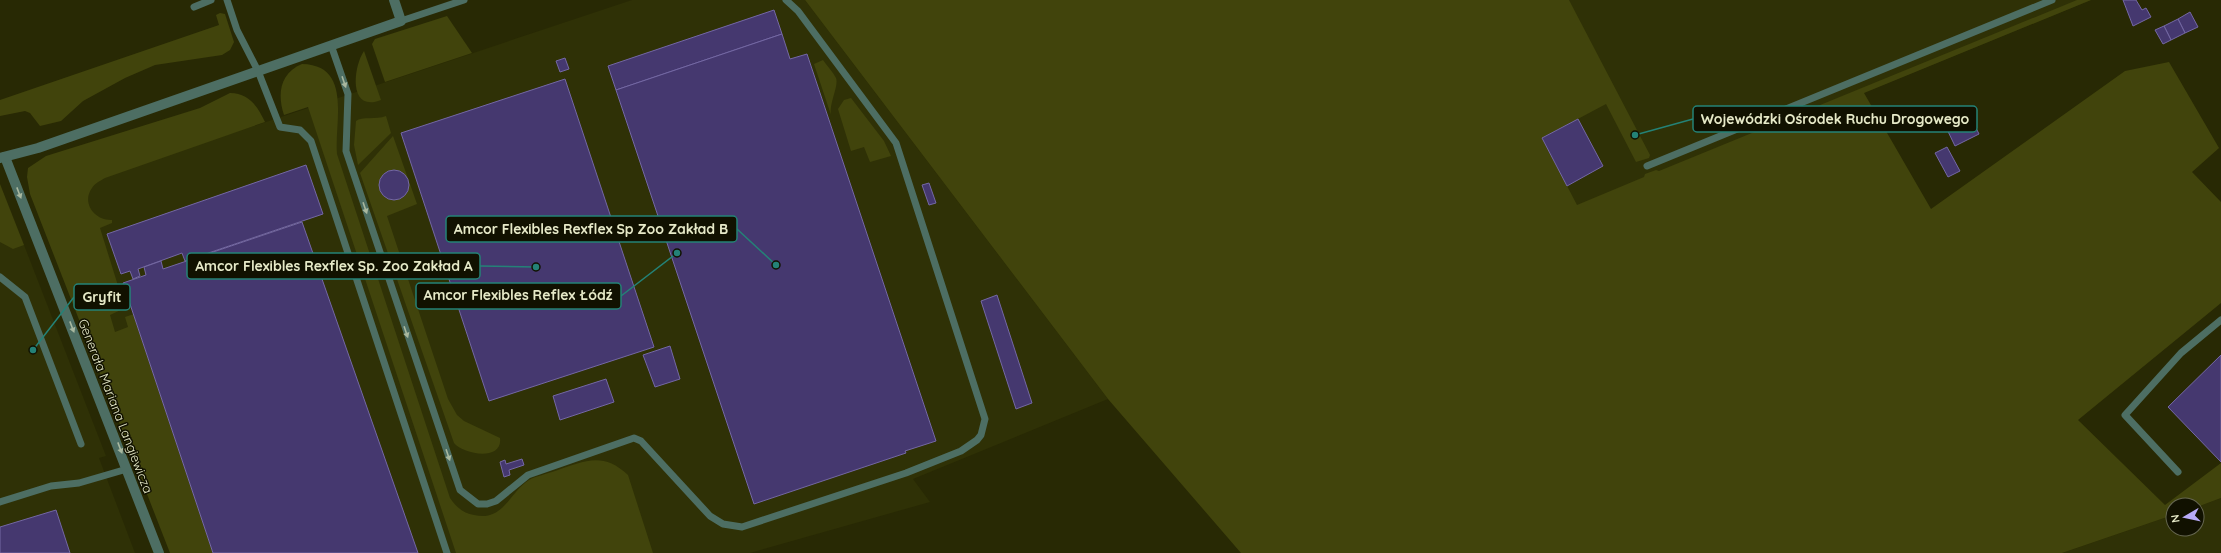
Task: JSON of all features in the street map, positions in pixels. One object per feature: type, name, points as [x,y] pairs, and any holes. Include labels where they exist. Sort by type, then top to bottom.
[{"type":"street","points":[[2,157],[38,148],[401,21],[394,0]]},
{"type":"street","name":"Generała Mariana Langiewicza","points":[[2,157],[128,468],[159,553]]},
{"type":"lane","points":[[194,7],[212,0]]},
{"type":"lane","points":[[227,0],[237,30],[258,71],[280,127],[300,130],[311,141],[447,553]]},
{"type":"lane","points":[[401,21],[464,0]]},
{"type":"lane","points":[[331,45],[348,94],[346,151],[460,490],[478,504],[487,504],[496,501],[528,475],[634,438],[641,441],[710,516],[723,524],[742,527],[906,473],[961,451],[977,440],[981,435],[986,419],[896,143],[798,12],[786,0]]},
{"type":"lane","points":[[1647,166],[2052,0]]},
{"type":"lane","points":[[0,277],[25,297],[81,444]]},
{"type":"lane","points":[[2178,472],[2125,415],[2181,353],[2221,320]]},
{"type":"lane","points":[[0,502],[52,486],[79,483],[128,468]]},
{"type":"shaded area","points":[[632,0],[805,0],[1108,399],[913,479],[930,502],[750,553],[187,553],[87,318],[83,183]]},
{"type":"shaded area","points":[[805,0],[1569,0],[1650,155],[1649,158],[1636,162],[1606,104],[1542,138],[1577,205],[1644,177],[1645,174],[1656,170],[1659,171],[2077,0],[2091,0],[1864,93],[1931,209],[2125,71],[2169,62],[2219,148],[2192,172],[2221,202],[2221,303],[2078,420],[2165,505],[2165,518],[2062,553],[1241,553],[1108,399]]},
{"type":"shaded area","points":[[1541,0],[2091,0],[1554,219],[1458,34]]},
{"type":"shaded area","points":[[220,13],[225,14],[234,42],[230,50],[222,55],[155,65],[125,78],[83,101],[61,121],[40,126],[30,113],[25,111],[0,116],[0,100],[219,25],[216,15]]},
{"type":"shaded area","points":[[447,16],[472,53],[385,82],[372,44],[375,39]]},
{"type":"shaded area","points":[[364,51],[381,100],[370,102],[363,100],[358,94],[356,86],[357,67]]},
{"type":"shaded area","points":[[823,60],[837,81],[831,105],[831,115],[814,64]]},
{"type":"shaded area","points":[[302,64],[318,67],[329,74],[335,85],[338,98],[337,154],[452,501],[457,507],[466,513],[484,516],[499,510],[529,480],[575,464],[593,460],[610,463],[628,475],[653,553],[456,553],[308,107],[284,115],[281,99],[282,85],[289,73]]},
{"type":"shaded area","points":[[230,93],[242,95],[248,98],[256,106],[265,122],[105,178],[93,186],[88,199],[89,205],[95,214],[100,218],[112,220],[112,223],[100,228],[125,308],[110,315],[115,332],[128,327],[125,317],[134,314],[213,553],[170,553],[30,194],[27,177],[28,168],[46,156],[200,108]]},
{"type":"shaded area","points":[[851,98],[884,141],[891,156],[870,162],[864,147],[851,151],[838,109],[844,100]]},
{"type":"shaded area","points":[[386,116],[391,133],[358,165],[354,145],[356,121]]},
{"type":"shaded area","points":[[393,136],[417,204],[387,216],[448,399],[457,415],[464,421],[500,438],[499,445],[495,450],[489,453],[482,454],[466,451],[454,443],[360,173]]},
{"type":"shaded area","points":[[0,184],[24,245],[13,249],[0,242]]},
{"type":"shaded area","points":[[0,232],[24,245],[106,456],[99,458],[135,553],[0,553]]},
{"type":"shaded area","points":[[2221,463],[2221,498],[2205,504],[2205,497],[2176,497]]},
{"type":"shaded area","points":[[2221,498],[2221,553],[2062,553],[2165,518],[2165,537],[2205,537],[2205,504]]},
{"type":"building","points":[[2123,0],[2136,0],[2142,10],[2146,8],[2151,17],[2133,26]]},
{"type":"building","points":[[774,10],[782,34],[616,90],[608,66]]},
{"type":"building","points":[[2190,12],[2198,27],[2185,33],[2178,19]]},
{"type":"building","points":[[2178,19],[2185,33],[2171,40],[2164,26]]},
{"type":"building","points":[[2164,26],[2171,40],[2163,44],[2155,30]]},
{"type":"building","points":[[782,34],[790,59],[807,54],[936,441],[905,451],[906,453],[754,504],[616,90]]},
{"type":"building","points":[[565,58],[569,69],[560,72],[556,61]]},
{"type":"building","points":[[565,79],[654,347],[489,401],[401,133]]},
{"type":"building","points":[[1967,110],[1979,134],[1955,146],[1943,121]]},
{"type":"building","points":[[1578,119],[1603,166],[1567,186],[1542,138]]},
{"type":"building","points":[[1947,147],[1960,171],[1948,177],[1935,153]]},
{"type":"building","points":[[306,165],[323,214],[185,261],[182,253],[138,269],[140,276],[133,279],[130,271],[121,274],[107,234]]},
{"type":"building","points":[[394,170],[405,174],[409,185],[405,196],[394,200],[383,196],[379,185],[383,174]]},
{"type":"building","points":[[929,183],[936,203],[929,205],[922,185]]},
{"type":"building","points":[[302,222],[418,553],[213,553],[123,283],[146,275],[144,267],[161,261],[163,269]]},
{"type":"building","points":[[997,295],[1032,403],[1016,409],[981,301]]},
{"type":"building","points":[[670,346],[680,379],[655,387],[643,355]]},
{"type":"building","points":[[2221,355],[2221,462],[2168,407]]},
{"type":"building","points":[[606,379],[614,402],[560,420],[553,396]]},
{"type":"building","points":[[522,459],[524,465],[509,470],[510,475],[504,477],[500,462],[505,460],[506,464]]},
{"type":"building","points":[[56,510],[70,553],[0,553],[0,527]]},
{"type":"place","name":"Wojewódzki Ośrodek Ruchu Drogowego","points":[[1635,135]]},
{"type":"place","name":"Amcor Flexibles Reflex Łódź","points":[[677,253]]},
{"type":"place","name":"Amcor Flexibles Rexflex Sp Zoo Zakład B","points":[[776,265]]},
{"type":"place","name":"Amcor Flexibles Rexflex Sp. Zoo Zakład A","points":[[536,267]]},
{"type":"place","name":"Gryfit","points":[[33,350]]}]
